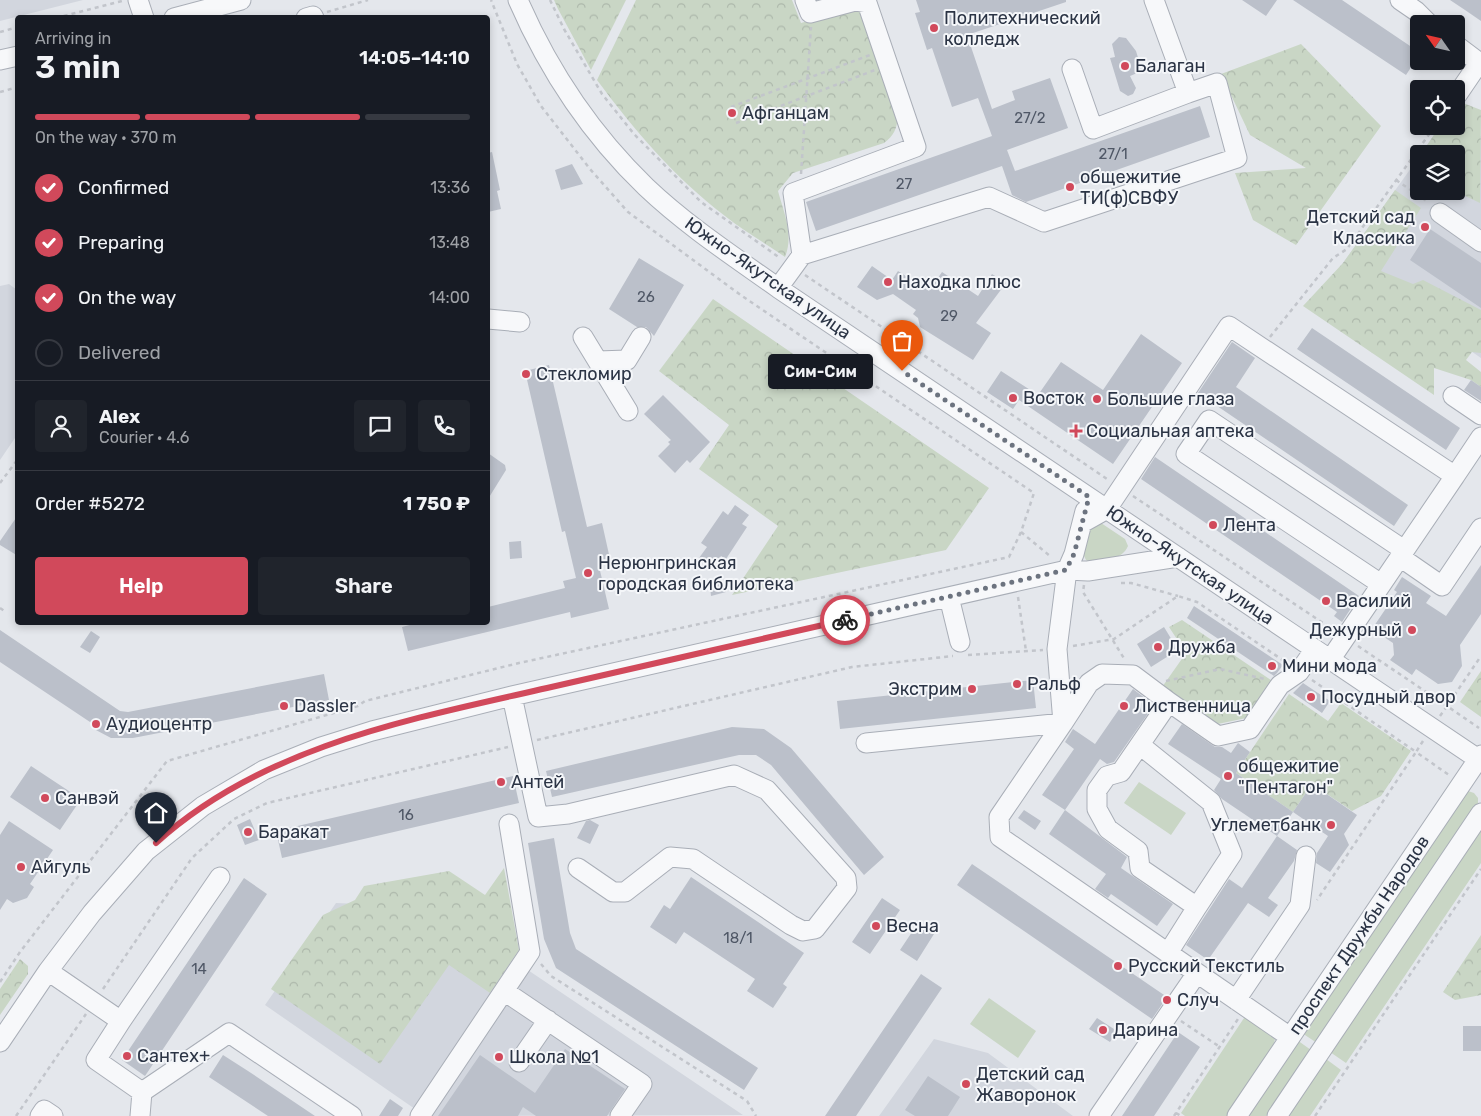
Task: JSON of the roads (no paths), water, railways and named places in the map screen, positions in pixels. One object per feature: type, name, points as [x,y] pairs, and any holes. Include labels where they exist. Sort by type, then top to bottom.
[{"type":"street","points":[[138,0],[143,15]]},
{"type":"street","points":[[185,15],[240,0]]},
{"type":"street","name":"Южно-Якутская улица","points":[[518,0],[559,78],[594,130],[646,186],[682,218],[778,288],[1330,660],[1480,758]]},
{"type":"street","points":[[1154,0],[1188,93]]},
{"type":"street","points":[[1400,0],[1420,15]]},
{"type":"street","points":[[798,261],[793,193],[916,147],[867,3],[855,1],[807,7]]},
{"type":"street","points":[[1465,53],[1480,64],[1465,84]]},
{"type":"street","points":[[0,60],[15,57]]},
{"type":"street","points":[[778,288],[798,261],[989,197],[1044,222],[1236,158],[1217,83],[1093,129],[1072,69]]},
{"type":"street","points":[[1440,213],[1481,242]]},
{"type":"street","points":[[490,319],[520,322]]},
{"type":"street","points":[[1082,523],[1107,510],[1229,326],[1454,476]]},
{"type":"street","points":[[583,337],[628,410]]},
{"type":"street","points":[[598,361],[627,360],[641,337]]},
{"type":"street","points":[[1454,396],[1481,415]]},
{"type":"street","points":[[1381,584],[1186,454],[1209,420],[1402,554],[1442,586],[1481,528]]},
{"type":"street","points":[[1330,660],[1481,437]]},
{"type":"street","points":[[1062,723],[1058,649],[1066,570],[1074,554],[1089,497]]},
{"type":"street","points":[[1133,563],[1139,531]]},
{"type":"street","points":[[0,1042],[48,971],[92,913],[146,851],[203,806],[264,770],[321,747],[372,731],[512,696],[1066,570],[1088,571],[1178,557]]},
{"type":"street","points":[[949,597],[959,651]]},
{"type":"street","points":[[1290,1038],[1000,837],[999,817],[1089,684],[1102,674],[1140,680],[1218,736],[1250,729],[1280,685],[1299,672],[1314,649]]},
{"type":"street","points":[[512,696],[538,818],[568,814],[734,775],[767,790],[846,878],[847,888],[815,930],[803,931],[791,925],[693,859],[670,857],[625,892],[613,892],[578,868]]},
{"type":"street","points":[[1169,702],[1121,772],[1107,776],[1097,790],[1097,809],[1108,828],[1138,851],[1140,868],[1197,907]]},
{"type":"street","points":[[866,743],[1062,723]]},
{"type":"street","points":[[1140,745],[1211,802],[1232,854],[1168,953]]},
{"type":"street","name":"проспект Дружбы Народов","points":[[1237,1116],[1480,758]]},
{"type":"street","name":"проспект Дружбы Народов","points":[[1278,1116],[1481,813]]},
{"type":"street","points":[[420,1116],[530,952],[509,824]]},
{"type":"street","points":[[1241,1003],[1300,905],[1306,856]]},
{"type":"street","points":[[142,1092],[96,1060],[220,877]]},
{"type":"street","points":[[48,971],[122,1020]]},
{"type":"street","points":[[1099,1116],[1197,973]]},
{"type":"street","points":[[504,991],[642,1084],[620,1116]]},
{"type":"street","points":[[519,1062],[548,1020]]},
{"type":"street","points":[[142,1092],[229,1032],[352,1116]]},
{"type":"street","points":[[140,1116],[142,1092]]},
{"type":"street","points":[[40,1116],[44,1110],[53,1116]]},
{"type":"place","name":"Политехнический колледж","points":[[934,28]]},
{"type":"place","name":"Балаган","points":[[1125,66]]},
{"type":"place","name":"Афганцам","points":[[732,113]]},
{"type":"place","name":"общежитие ТИ(ф)СВФУ","points":[[1070,187]]},
{"type":"place","name":"Детский сад Классика","points":[[1425,227]]},
{"type":"place","name":"Находка плюс","points":[[888,282]]},
{"type":"place","name":"Сим-Сим","points":[[902,371]]},
{"type":"place","name":"Стекломир","points":[[526,374]]},
{"type":"place","name":"Восток","points":[[1013,398]]},
{"type":"place","name":"Большие глаза","points":[[1097,399]]},
{"type":"place","name":"Социальная аптека","points":[[1076,431]]},
{"type":"place","name":"Лента","points":[[1213,525]]},
{"type":"place","name":"Нерюнгринская городская библиотека","points":[[588,573]]},
{"type":"place","name":"Василий","points":[[1326,601]]},
{"type":"place","name":"Дежурный","points":[[1412,630]]},
{"type":"place","name":"Дружба","points":[[1158,647]]},
{"type":"place","name":"Мини мода","points":[[1272,666]]},
{"type":"place","name":"Ральф","points":[[1017,684]]},
{"type":"place","name":"Экстрим","points":[[972,689]]},
{"type":"place","name":"Посудный двор","points":[[1311,697]]},
{"type":"place","name":"Dassler","points":[[284,706]]},
{"type":"place","name":"Лиственница","points":[[1124,706]]},
{"type":"place","name":"Аудиоцентр","points":[[96,724]]},
{"type":"place","name":"общежитие \"Пентагон\"","points":[[1228,776]]},
{"type":"place","name":"Антей","points":[[501,782]]},
{"type":"place","name":"Санвэй","points":[[45,798]]},
{"type":"place","name":"Углеметбанк","points":[[1331,825]]},
{"type":"place","name":"Баракат","points":[[248,832]]},
{"type":"place","name":"Айгуль","points":[[21,867]]},
{"type":"place","name":"Весна","points":[[876,926]]},
{"type":"place","name":"Русский Текстиль","points":[[1118,966]]},
{"type":"place","name":"Случ","points":[[1167,1000]]},
{"type":"place","name":"Дарина","points":[[1103,1030]]},
{"type":"place","name":"Сантех+","points":[[127,1056]]},
{"type":"place","name":"Школа №1","points":[[499,1057]]},
{"type":"place","name":"Детский сад Жаворонок","points":[[966,1084]]}]
